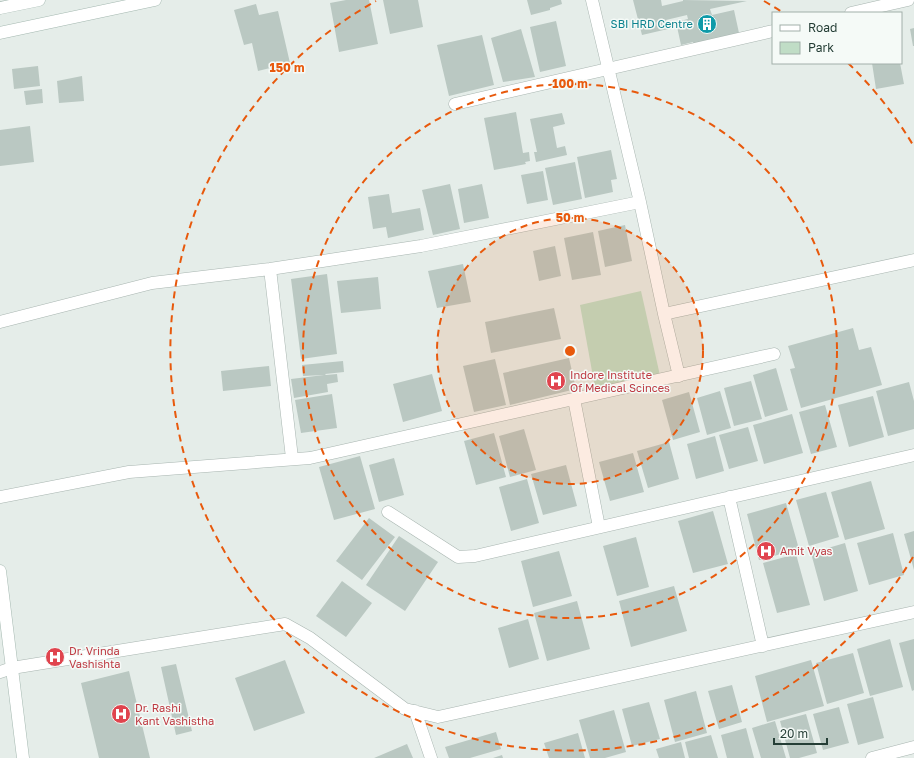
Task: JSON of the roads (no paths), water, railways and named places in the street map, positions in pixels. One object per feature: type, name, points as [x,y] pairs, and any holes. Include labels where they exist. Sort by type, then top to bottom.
[{"type":"street","points":[[0,8],[39,0]]},
{"type":"street","points":[[0,33],[155,0]]},
{"type":"street","points":[[592,0],[609,68],[679,376]]},
{"type":"street","points":[[855,12],[908,0]]},
{"type":"street","points":[[455,104],[772,31]]},
{"type":"street","points":[[0,322],[152,283],[270,269],[421,246],[640,202]]},
{"type":"street","points":[[664,314],[914,260]]},
{"type":"street","points":[[270,269],[292,458]]},
{"type":"street","points":[[0,497],[129,472],[292,458],[310,458],[774,354]]},
{"type":"street","points":[[574,399],[599,527]]},
{"type":"street","points":[[388,512],[458,557],[475,556],[914,455]]},
{"type":"street","points":[[729,497],[763,646]]},
{"type":"street","points":[[0,571],[23,758]]},
{"type":"street","points":[[0,672],[12,668],[285,624],[310,638],[405,708],[438,717],[914,612]]},
{"type":"street","points":[[415,711],[431,758]]},
{"type":"street","points":[[872,758],[899,754],[914,747]]},
{"type":"place","name":"SBI HRD Centre","points":[[707,24]]},
{"type":"place","name":"Indore Institute Of Medical Scinces","points":[[556,381]]},
{"type":"place","name":"Amit Vyas","points":[[766,551]]},
{"type":"place","name":"Dr. Vrinda Vashishta","points":[[55,657]]},
{"type":"place","name":"Dr. Rashi Kant Vashistha","points":[[121,714]]}]
